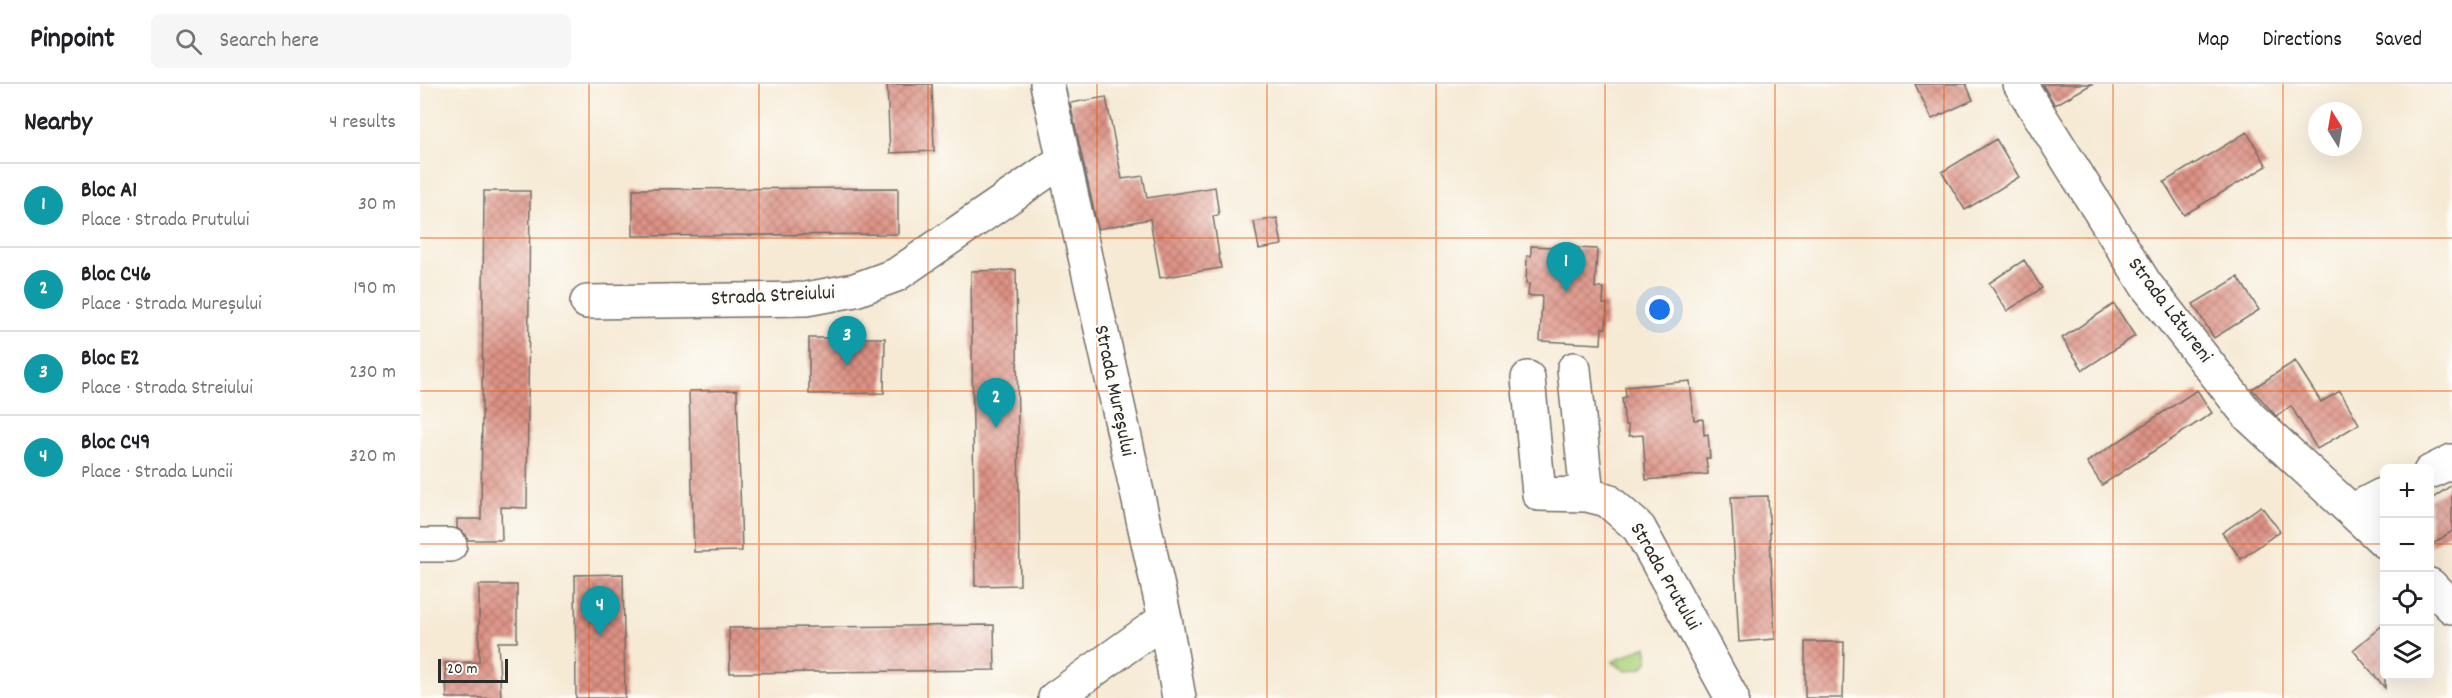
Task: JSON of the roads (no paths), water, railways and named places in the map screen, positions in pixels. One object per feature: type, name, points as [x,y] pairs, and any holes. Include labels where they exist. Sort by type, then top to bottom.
[{"type":"street","name":"Strada Mureșului","points":[[1047,84],[1165,619],[1179,698]]},
{"type":"street","name":"Strada Lătureni","points":[[2020,84],[2146,285],[2249,416],[2380,536]]},
{"type":"street","name":"Strada Streiului","points":[[587,302],[806,299],[830,296],[879,283],[913,266],[1063,160]]},
{"type":"street","points":[[1574,369],[1587,495]]},
{"type":"street","name":"Strada Prutului","points":[[1528,378],[1539,494],[1587,495],[1607,500],[1640,528],[1732,698]]},
{"type":"street","points":[[2434,470],[2452,461]]},
{"type":"street","points":[[2353,510],[2380,496]]},
{"type":"street","points":[[2434,589],[2452,607]]},
{"type":"street","points":[[1055,698],[1165,619]]},
{"type":"place","name":"Bloc A1","points":[[1566,292]]},
{"type":"place","name":"Bloc E2","points":[[847,366]]},
{"type":"place","name":"Bloc C46","points":[[996,428]]},
{"type":"place","name":"Bloc C49","points":[[600,636]]}]
